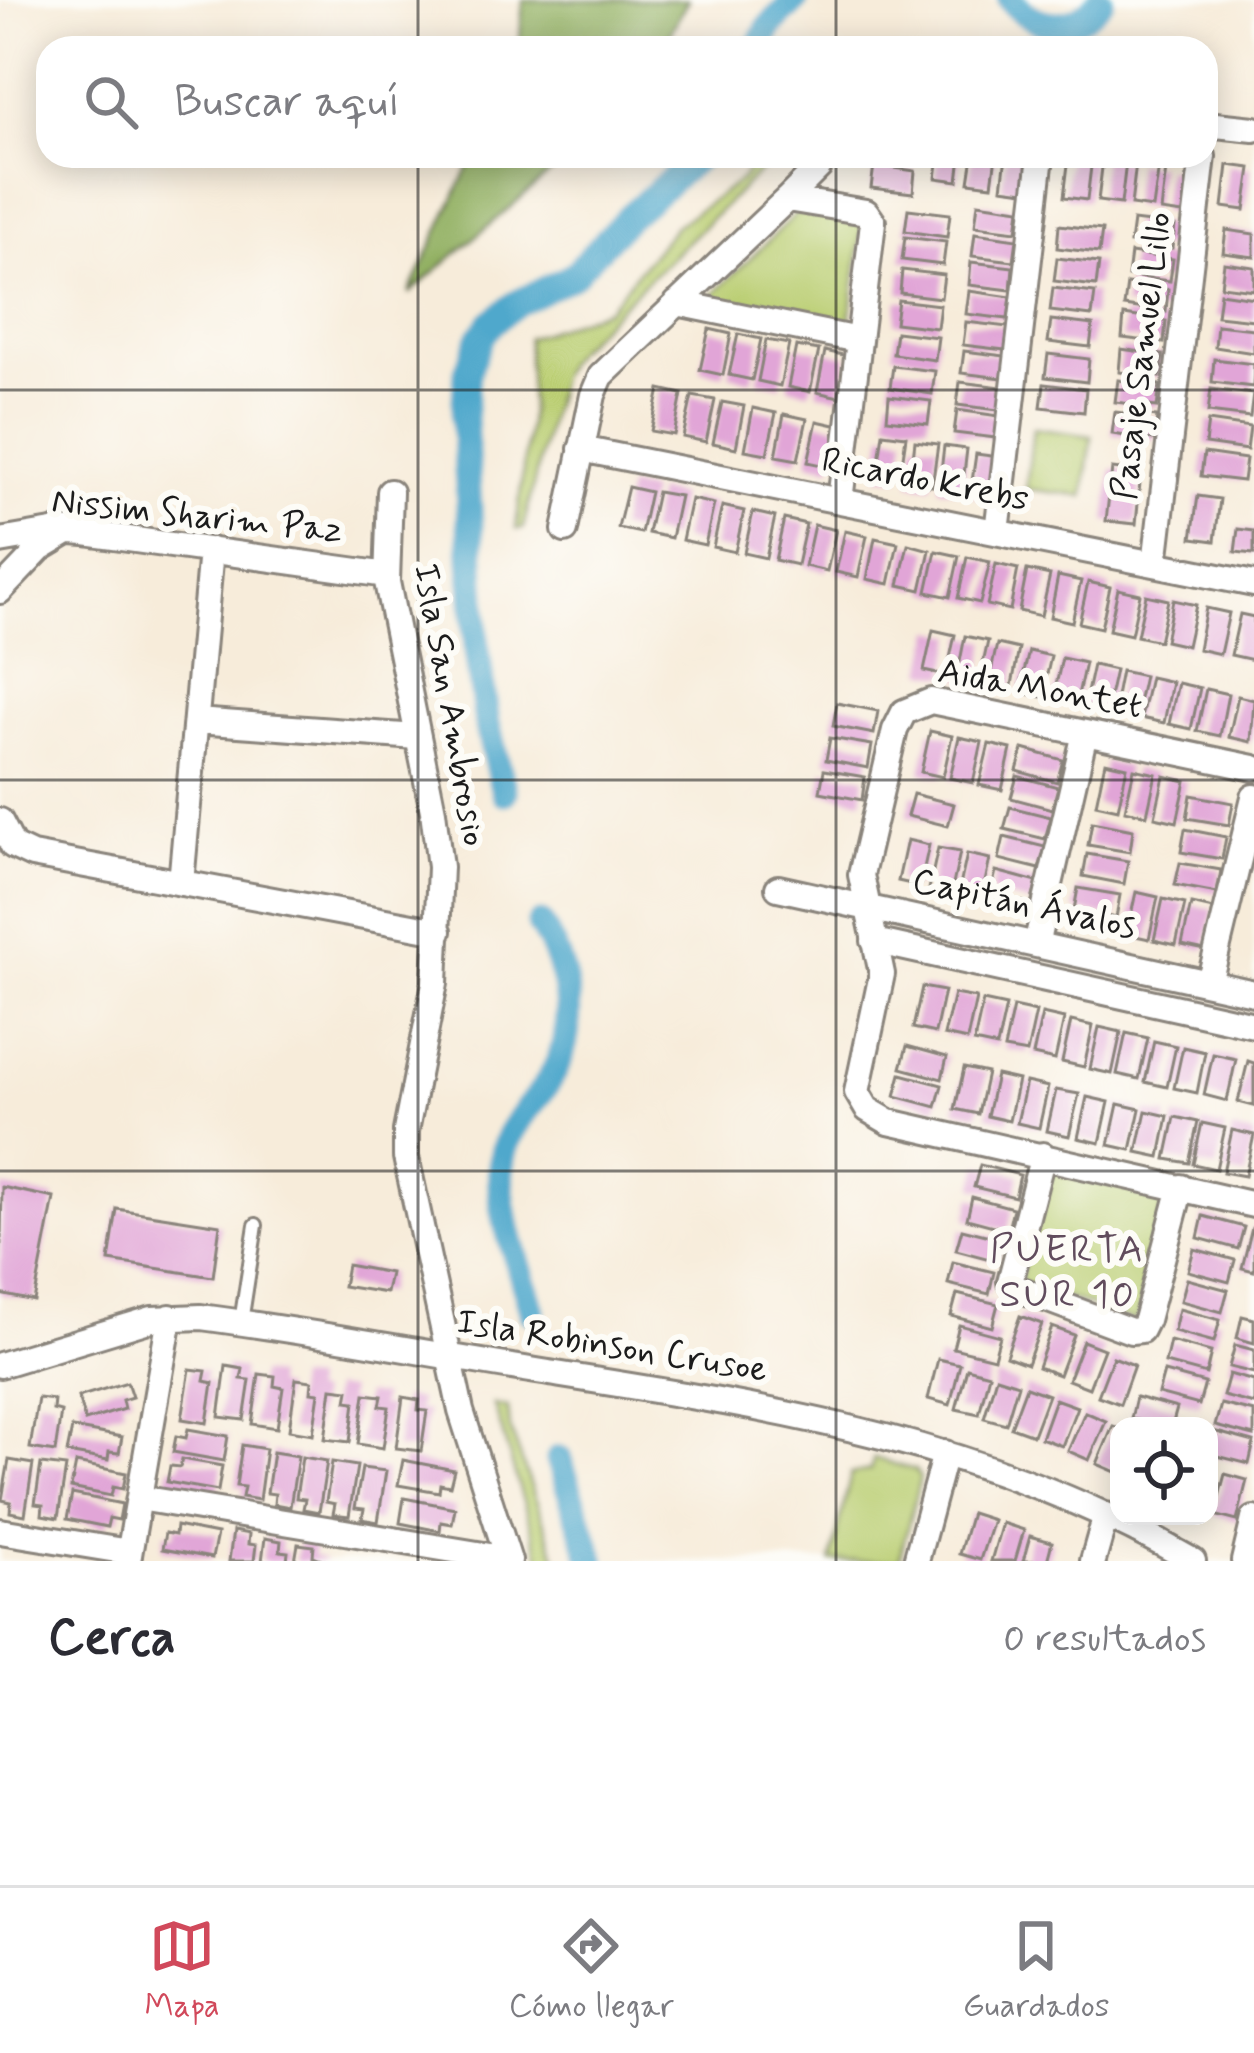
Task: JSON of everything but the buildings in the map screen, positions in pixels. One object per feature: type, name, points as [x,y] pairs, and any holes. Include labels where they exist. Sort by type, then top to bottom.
[{"type":"street","points":[[1218,128],[1254,129]]},
{"type":"street","points":[[565,530],[592,395],[601,376],[819,168]]},
{"type":"street","points":[[997,532],[1040,168]]},
{"type":"street","name":"Pasaje Samuel Lillo","points":[[1155,564],[1202,168]]},
{"type":"street","points":[[787,200],[872,216],[840,501]]},
{"type":"street","points":[[677,302],[858,340]]},
{"type":"street","name":"Ricardo Krebs","points":[[581,448],[1254,584]]},
{"type":"street","name":"Isla San Ambrosio","points":[[390,492],[387,575],[437,845],[435,983],[406,1130],[406,1157],[448,1357],[509,1560]]},
{"type":"street","points":[[0,591],[40,549],[70,532]]},
{"type":"street","name":"Nissim Sharim Paz","points":[[0,541],[70,532],[387,575]]},
{"type":"street","points":[[182,884],[211,550]]},
{"type":"street","name":"Aida Montet","points":[[1043,1155],[890,1122],[862,1104],[858,1087],[882,974],[862,874],[895,730],[904,712],[931,701],[1254,768]]},
{"type":"street","points":[[196,721],[417,737]]},
{"type":"street","points":[[1036,945],[1085,733]]},
{"type":"street","points":[[1209,983],[1254,797]]},
{"type":"street","points":[[0,821],[14,846],[32,855],[439,931]]},
{"type":"street","name":"Capitán Ávalos","points":[[778,888],[1254,993]]},
{"type":"street","name":"Capitán Ávalos","points":[[874,940],[1254,1025]]},
{"type":"street","points":[[1181,1187],[1141,1330],[1131,1331],[1010,1282],[1043,1155],[1181,1187],[1254,1204]]},
{"type":"street","points":[[0,1531],[129,1557],[170,1317]]},
{"type":"street","name":"Isla Robinson Crusoe","points":[[0,1365],[170,1317],[241,1322],[794,1413],[1022,1479],[1106,1515],[1193,1561]]},
{"type":"street","points":[[916,1561],[945,1453]]},
{"type":"street","points":[[139,1498],[509,1560]]},
{"type":"street","points":[[1093,1561],[1106,1515]]},
{"type":"street","points":[[1244,1561],[1254,1519]]},
{"type":"lane","points":[[241,1322],[256,1225]]},
{"type":"green space","points":[[523,0],[688,0],[668,36],[520,36]]},
{"type":"green space","points":[[468,168],[556,168],[409,294]]},
{"type":"green space","points":[[748,168],[764,168],[571,354],[560,373],[523,529],[516,529],[530,410],[527,338],[607,309],[675,226],[741,180]]},
{"type":"green space","points":[[798,212],[863,220],[849,329],[708,299]]},
{"type":"green space","points":[[1033,428],[1092,436],[1084,496],[1026,489]]},
{"type":"green space","points":[[1050,1171],[1159,1193],[1165,1201],[1137,1322],[1019,1282]]},
{"type":"green space","points":[[494,1405],[508,1408],[510,1428],[558,1561],[541,1561]]},
{"type":"green space","points":[[874,1458],[915,1470],[920,1478],[899,1561],[831,1561],[851,1474],[870,1470]]},
{"type":"waterway","points":[[765,36],[795,0]]},
{"type":"waterway","points":[[1011,0],[1032,18],[1056,24],[1080,18],[1101,0]]},
{"type":"waterway","points":[[504,792],[487,723],[477,651],[464,416],[467,372],[491,323],[517,303],[572,276],[629,216],[685,168]]},
{"type":"waterway","points":[[532,1311],[505,1215],[500,1176],[509,1137],[555,1068],[567,1027],[565,984],[540,924]]},
{"type":"waterway","points":[[559,1459],[593,1561]]},
{"type":"district","name":"PUERTA SUR 10","points":[[1068,1272]]}]
